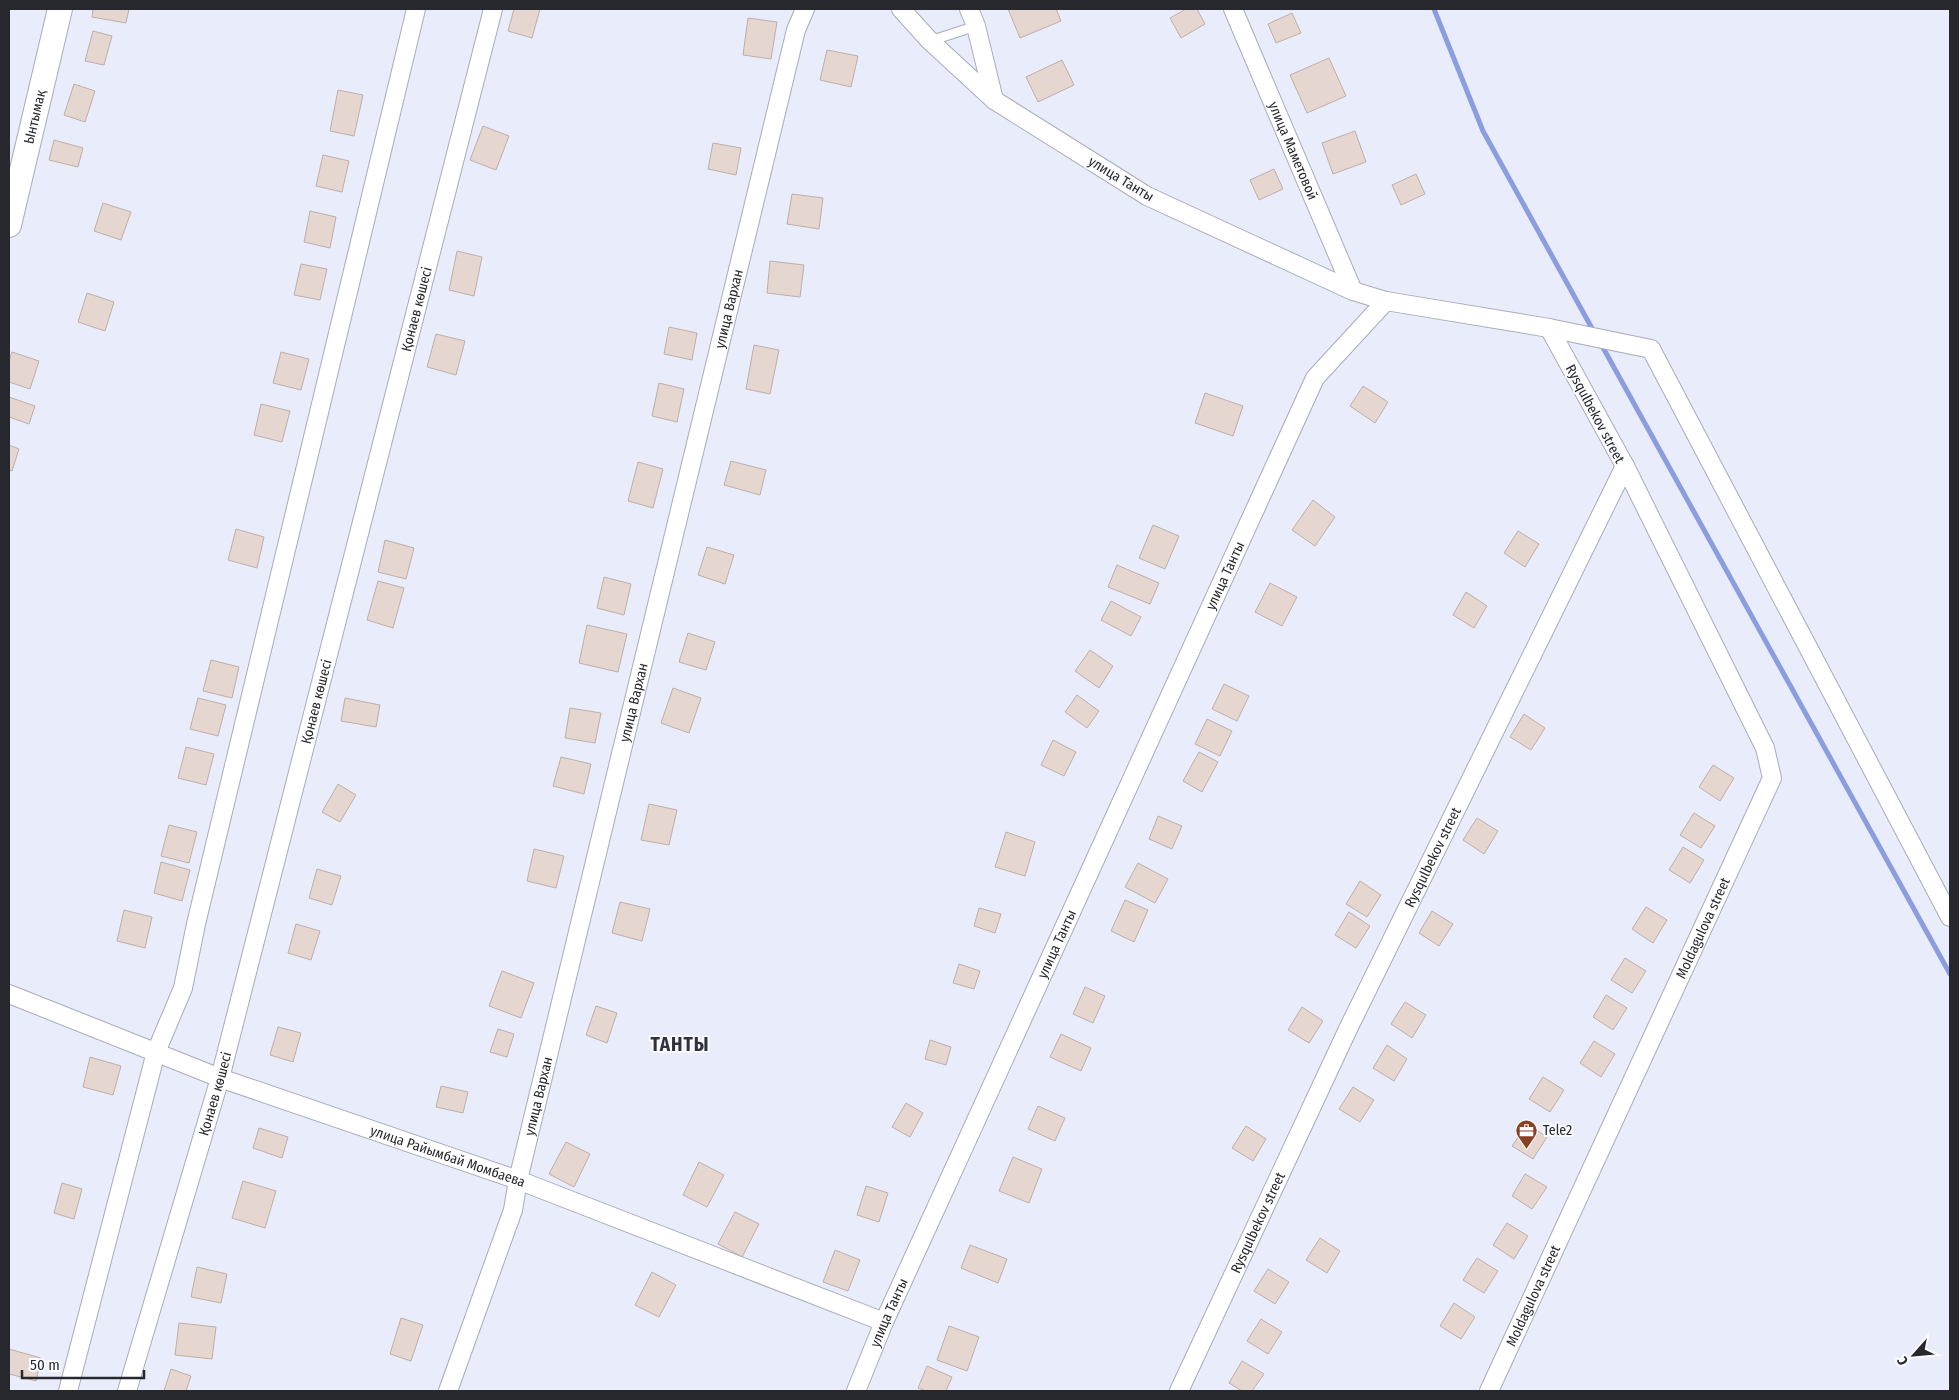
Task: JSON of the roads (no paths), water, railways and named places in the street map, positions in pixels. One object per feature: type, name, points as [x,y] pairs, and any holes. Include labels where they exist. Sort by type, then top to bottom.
[{"type":"street","name":"Ынтымақ","points":[[9,224],[60,9]]},
{"type":"street","points":[[68,1391],[156,1052],[183,988],[196,924],[416,9]]},
{"type":"street","name":"Қонаев көшесі","points":[[127,1391],[220,1078],[493,9]]},
{"type":"street","name":"улица Вархан","points":[[448,1391],[513,1210],[518,1180],[796,30],[805,9]]},
{"type":"street","name":"улица Танты","points":[[856,1391],[884,1322],[1315,378],[1386,301],[1353,291],[1147,196],[994,100],[930,41],[901,9]]},
{"type":"street","points":[[969,9],[976,26],[994,100]]},
{"type":"street","name":"улица Маметовой","points":[[1233,9],[1353,291]]},
{"type":"street","points":[[1386,301],[1549,328],[1651,348],[1950,917]]},
{"type":"street","name":"Rysqulbekov street","points":[[1179,1391],[1348,1029],[1624,466],[1549,328]]},
{"type":"street","name":"Moldagulova street","points":[[1489,1391],[1772,778],[1765,748],[1624,466]]},
{"type":"street","name":"улица Райымбай Момбаева","points":[[9,994],[220,1078],[518,1180],[884,1322]]},
{"type":"lane","points":[[930,41],[976,26]]},
{"type":"waterway","points":[[1434,9],[1483,131],[1594,332]]},
{"type":"waterway","points":[[1601,344],[1950,974]]},
{"type":"place","name":"Tele2","points":[[1527,1149]]},
{"type":"district","name":"ТАНТЫ","points":[[680,1044]]}]
